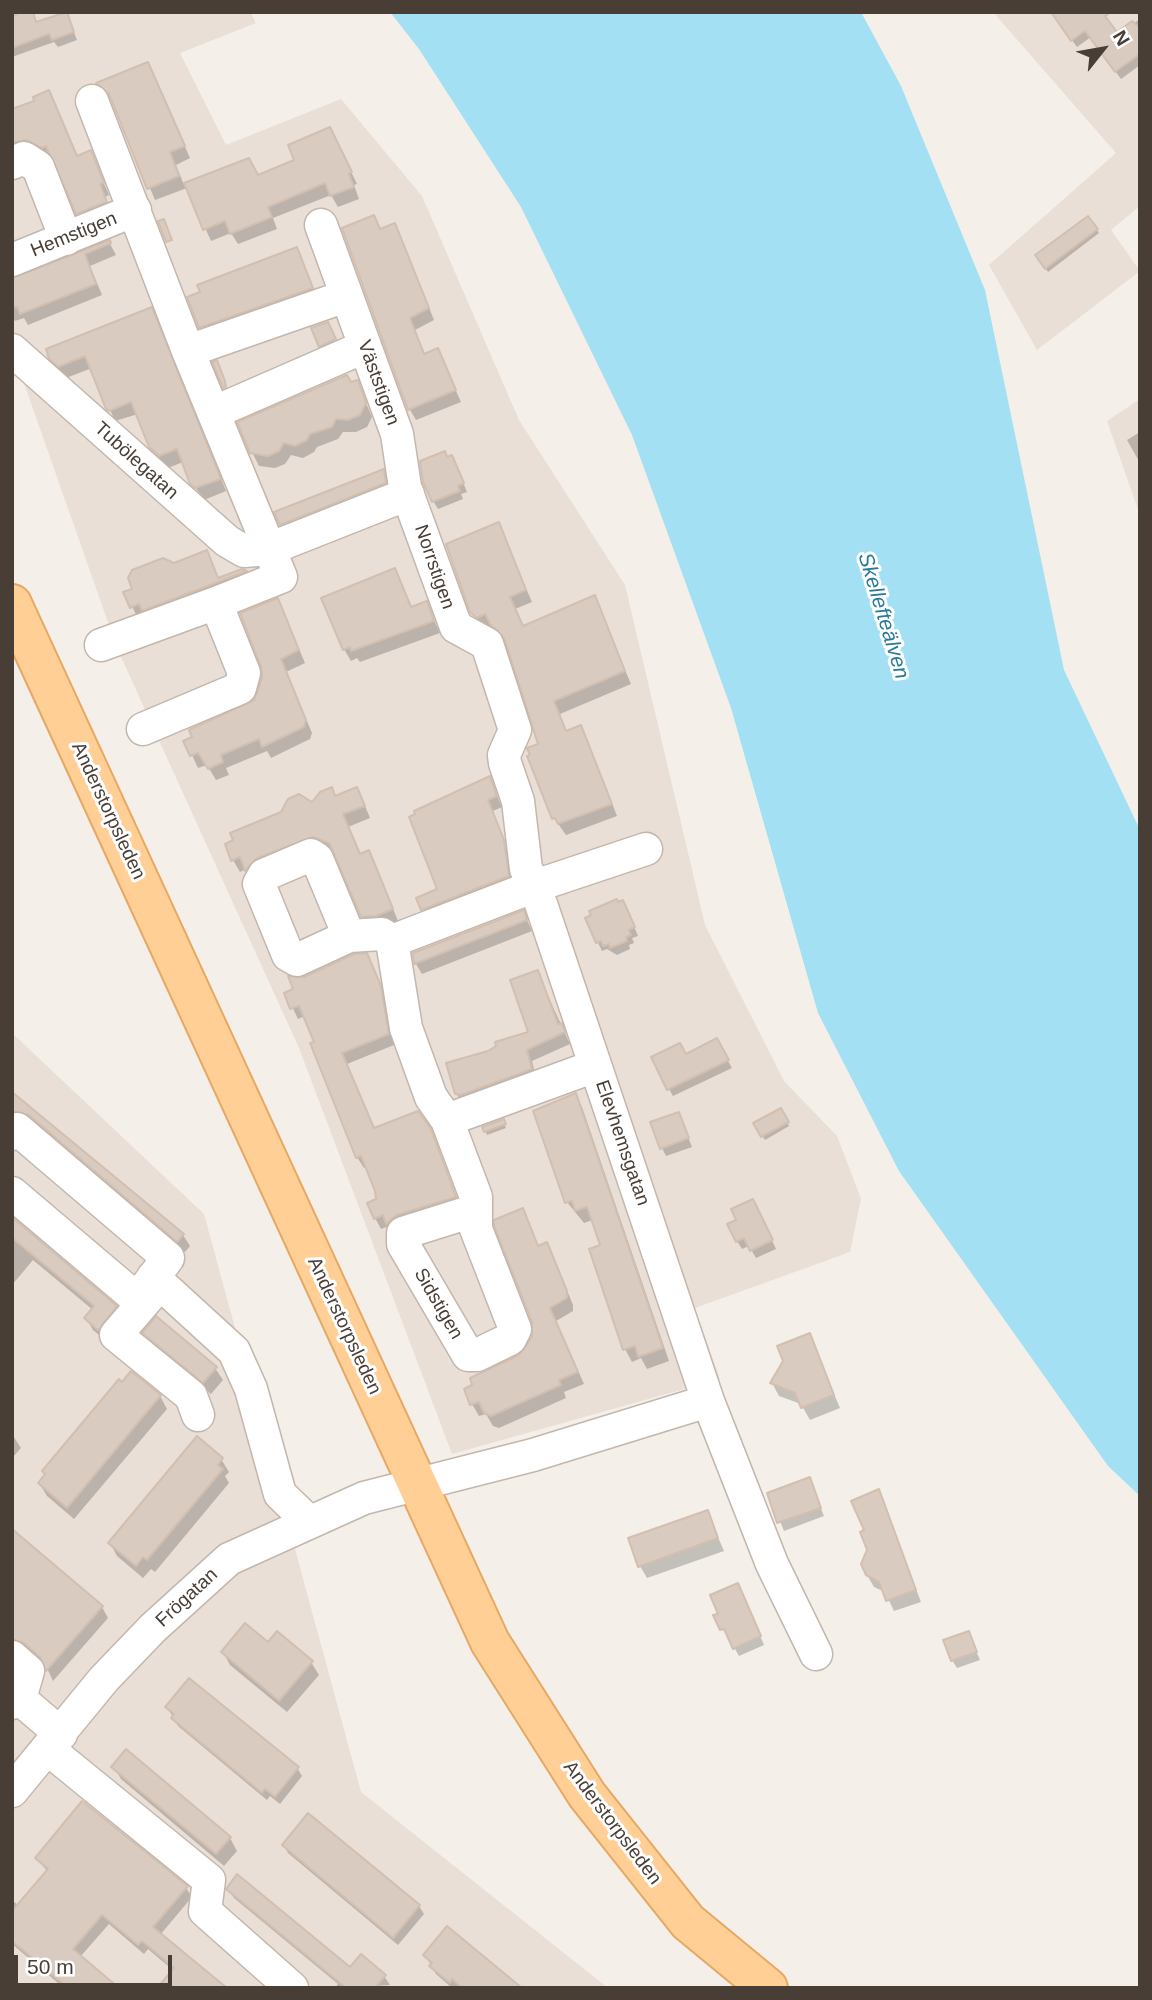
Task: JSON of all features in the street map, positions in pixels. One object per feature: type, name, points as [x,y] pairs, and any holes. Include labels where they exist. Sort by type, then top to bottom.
[{"type":"main road","name":"Anderstorpsleden","points":[[12,604],[489,1642],[587,1795],[688,1922],[768,1988]]},
{"type":"street","points":[[92,101],[188,351],[275,563]]},
{"type":"street","points":[[12,163],[23,158],[38,167],[65,239]]},
{"type":"street","name":"Hemstigen","points":[[12,260],[135,210]]},
{"type":"street","name":"Väststigen","points":[[321,225],[397,434],[400,467],[411,502]]},
{"type":"street","points":[[188,351],[346,296]]},
{"type":"street","points":[[215,412],[364,347]]},
{"type":"street","name":"Tubölegatan","points":[[12,350],[201,519],[244,551],[275,563]]},
{"type":"street","points":[[101,645],[216,603],[275,563],[411,502]]},
{"type":"street","name":"Norrstigen","points":[[411,502],[456,627],[487,644],[515,730],[504,755],[505,763],[518,801],[526,869],[535,886]]},
{"type":"street","points":[[144,729],[240,688],[244,673],[216,603]]},
{"type":"street","points":[[349,936],[382,934],[392,941],[535,886],[646,849]]},
{"type":"street","name":"Elevhemsgatan","points":[[535,886],[708,1401],[772,1564],[816,1654]]},
{"type":"street","name":"Sidstigen","points":[[392,941],[406,1028],[431,1097],[447,1120],[476,1197],[476,1210],[476,1229],[515,1329],[510,1339],[477,1355],[468,1355],[403,1244],[403,1233],[476,1210]]},
{"type":"street","points":[[447,1120],[595,1066]]},
{"type":"street","points":[[12,1134],[17,1129],[168,1258],[157,1280],[116,1335],[191,1396],[198,1415]]},
{"type":"street","points":[[12,1193],[137,1298],[157,1280]]},
{"type":"street","points":[[157,1280],[234,1351],[251,1388],[280,1494],[309,1522]]},
{"type":"street","points":[[417,1482],[533,1455],[708,1401]]},
{"type":"street","name":"Frögatan","points":[[12,1791],[55,1742],[104,1679],[153,1628],[229,1559],[364,1498],[417,1482]]},
{"type":"street","points":[[12,1657],[28,1671],[16,1701],[55,1742],[209,1880],[205,1911],[292,1988]]},
{"type":"shaded area","points":[[12,12],[250,12],[256,23],[180,53],[226,145],[341,99],[422,196],[519,420],[625,585],[705,925],[784,1081],[837,1136],[861,1199],[850,1252],[695,1308],[720,1379],[452,1454],[299,1048],[117,648],[12,349]]},
{"type":"shaded area","points":[[993,12],[1140,12],[1140,206],[1111,230],[1140,271],[1037,350],[989,265],[1116,153]]},
{"type":"shaded area","points":[[1140,399],[1140,515],[1107,421]]},
{"type":"shaded area","points":[[12,1033],[204,1214],[361,1792],[608,1988],[12,1988]]},
{"type":"water","name":"Skellefteälven","points":[[390,12],[861,12],[901,86],[985,290],[1064,670],[1140,830],[1140,1496],[1108,1466],[899,1171],[818,1013],[731,708],[632,435],[521,207],[419,49]]},
{"type":"building","points":[[33,12],[36,22],[67,12],[74,32],[52,40],[49,34],[12,48],[12,16]]},
{"type":"building","points":[[1051,12],[1111,12],[1105,16],[1117,32],[1132,21],[1140,28],[1140,54],[1115,72],[1085,31],[1071,41]]},
{"type":"building","points":[[148,62],[185,146],[170,152],[179,176],[147,189],[109,94],[96,83]]},
{"type":"building","points":[[49,90],[77,156],[91,150],[104,183],[100,184],[107,202],[76,214],[46,146],[42,148],[26,140],[12,143],[12,109],[34,101],[33,97]]},
{"type":"building","points":[[330,127],[352,172],[349,174],[354,187],[330,196],[325,183],[268,207],[272,217],[230,234],[225,221],[203,230],[184,183],[249,158],[258,175],[294,160],[288,145]]},
{"type":"building","points":[[374,215],[380,229],[395,223],[429,308],[410,318],[424,354],[438,348],[456,390],[408,410],[342,228]]},
{"type":"building","points":[[1088,216],[1098,229],[1045,269],[1035,255]]},
{"type":"building","points":[[164,219],[172,240],[166,242],[158,221]]},
{"type":"building","points":[[110,240],[111,243],[85,254],[96,284],[20,314],[17,307],[12,308],[12,278]]},
{"type":"building","points":[[297,247],[313,288],[199,328],[187,297],[200,292],[197,285]]},
{"type":"building","points":[[152,307],[221,479],[195,488],[190,484],[177,449],[159,456],[149,447],[131,402],[109,411],[106,409],[85,356],[58,367],[49,359],[46,349]]},
{"type":"building","points":[[328,322],[336,339],[319,347],[311,328]]},
{"type":"building","points":[[217,360],[225,381],[226,387],[223,388],[212,362]]},
{"type":"building","points":[[347,375],[351,382],[358,380],[366,403],[360,415],[348,420],[336,419],[332,427],[310,434],[307,440],[295,446],[284,443],[279,451],[268,456],[250,453],[237,422]]},
{"type":"building","points":[[445,451],[447,457],[452,455],[464,483],[458,486],[460,491],[432,502],[423,482],[420,461]]},
{"type":"building","points":[[384,469],[386,483],[280,525],[274,512]]},
{"type":"building","points":[[499,522],[526,590],[510,597],[523,626],[595,595],[625,671],[554,701],[566,731],[581,725],[612,804],[558,824],[555,818],[552,819],[527,756],[530,755],[527,748],[538,744],[504,638],[490,624],[485,614],[477,618],[470,612],[446,544]]},
{"type":"building","points":[[207,550],[218,578],[242,569],[247,571],[142,611],[139,604],[130,608],[123,592],[132,589],[128,578],[132,570],[163,558],[174,563]]},
{"type":"building","points":[[395,568],[411,607],[427,601],[434,621],[351,651],[350,647],[343,650],[321,598]]},
{"type":"building","points":[[278,598],[299,650],[281,659],[306,720],[304,727],[262,747],[259,739],[221,755],[223,762],[208,769],[198,753],[190,756],[183,741],[192,737],[189,730],[254,700],[262,678],[261,667],[240,613]]},
{"type":"building","points":[[490,776],[497,796],[488,800],[504,840],[509,876],[421,910],[416,898],[437,889],[409,817],[415,814],[414,811]]},
{"type":"building","points":[[332,787],[335,796],[357,787],[365,806],[343,814],[360,854],[369,850],[393,909],[376,916],[361,917],[329,843],[313,837],[257,858],[245,871],[240,857],[231,861],[225,844],[233,840],[230,833],[281,812],[288,799],[299,794],[312,802],[320,792]]},
{"type":"building","points":[[617,899],[618,902],[623,900],[635,927],[629,930],[631,935],[626,937],[627,941],[610,948],[609,944],[603,946],[601,941],[596,943],[585,918],[591,915],[589,911]]},
{"type":"building","points":[[524,910],[527,920],[414,964],[413,953]]},
{"type":"building","points":[[367,953],[381,986],[389,1034],[342,1053],[374,1128],[418,1111],[431,1129],[456,1197],[397,1215],[386,1224],[383,1215],[374,1219],[367,1203],[376,1199],[375,1191],[361,1156],[356,1158],[310,1043],[314,1042],[299,1006],[290,1009],[284,993],[293,989],[288,976],[304,977],[354,954]]},
{"type":"building","points":[[538,970],[558,1024],[562,1023],[565,1032],[527,1050],[532,1069],[461,1095],[455,1094],[446,1063],[488,1051],[496,1046],[495,1042],[528,1032],[510,980]]},
{"type":"building","points":[[717,1038],[729,1060],[667,1090],[651,1057],[680,1043],[686,1054]]},
{"type":"building","points":[[12,1092],[184,1234],[177,1242],[29,1115],[12,1111]]},
{"type":"building","points":[[576,1093],[663,1348],[638,1357],[635,1346],[623,1350],[589,1249],[600,1245],[587,1207],[575,1211],[572,1201],[565,1203],[533,1111]]},
{"type":"building","points":[[781,1108],[789,1122],[761,1137],[753,1123]]},
{"type":"building","points":[[679,1112],[689,1138],[660,1149],[650,1122]]},
{"type":"building","points":[[504,1119],[506,1124],[484,1132],[482,1127]]},
{"type":"building","points":[[753,1199],[773,1240],[750,1251],[744,1238],[736,1242],[727,1224],[736,1220],[731,1209]]},
{"type":"building","points":[[523,1208],[538,1246],[547,1242],[567,1291],[567,1298],[550,1308],[578,1372],[559,1380],[561,1385],[491,1416],[484,1413],[479,1402],[470,1405],[464,1389],[472,1385],[470,1378],[519,1355],[532,1337],[532,1322],[494,1226],[494,1220]]},
{"type":"building","points":[[12,1217],[117,1306],[98,1330],[84,1318],[94,1306],[12,1238]]},
{"type":"building","points":[[156,1316],[217,1367],[203,1383],[142,1333]]},
{"type":"building","points":[[810,1333],[834,1395],[801,1408],[795,1393],[770,1383],[783,1361],[777,1346]]},
{"type":"building","points":[[131,1371],[161,1395],[67,1508],[38,1483],[45,1474],[42,1471],[119,1379],[122,1382]]},
{"type":"building","points":[[197,1436],[223,1458],[218,1465],[223,1469],[147,1560],[143,1557],[136,1566],[108,1543]]},
{"type":"building","points":[[810,1477],[821,1508],[777,1523],[767,1493]]},
{"type":"building","points":[[879,1489],[916,1590],[886,1601],[879,1582],[866,1575],[861,1564],[867,1550],[860,1532],[864,1530],[851,1501]]},
{"type":"building","points":[[708,1510],[718,1538],[638,1567],[628,1538]]},
{"type":"building","points":[[12,1529],[103,1606],[46,1671],[40,1657],[24,1643],[12,1639]]},
{"type":"building","points":[[738,1583],[761,1636],[733,1649],[724,1629],[720,1630],[713,1615],[718,1614],[710,1595]]},
{"type":"building","points":[[245,1623],[268,1642],[277,1631],[313,1661],[279,1701],[221,1652]]},
{"type":"building","points":[[969,1631],[977,1652],[951,1661],[943,1640]]},
{"type":"building","points":[[189,1678],[299,1767],[275,1797],[265,1789],[262,1793],[171,1718],[174,1714],[165,1707]]},
{"type":"building","points":[[126,1749],[231,1837],[216,1854],[111,1767]]},
{"type":"building","points":[[82,1801],[188,1886],[153,1927],[227,1988],[157,1988],[174,1968],[142,1941],[138,1945],[102,1915],[73,1949],[119,1988],[68,1988],[12,1941],[12,1911],[48,1869],[35,1858]]},
{"type":"building","points":[[308,1813],[420,1905],[393,1938],[282,1845]]},
{"type":"building","points":[[237,1874],[350,1967],[361,1954],[386,1975],[375,1988],[346,1988],[226,1889]]},
{"type":"building","points":[[447,1926],[522,1988],[462,1988],[452,1979],[450,1983],[429,1966],[432,1963],[423,1955]]}]
